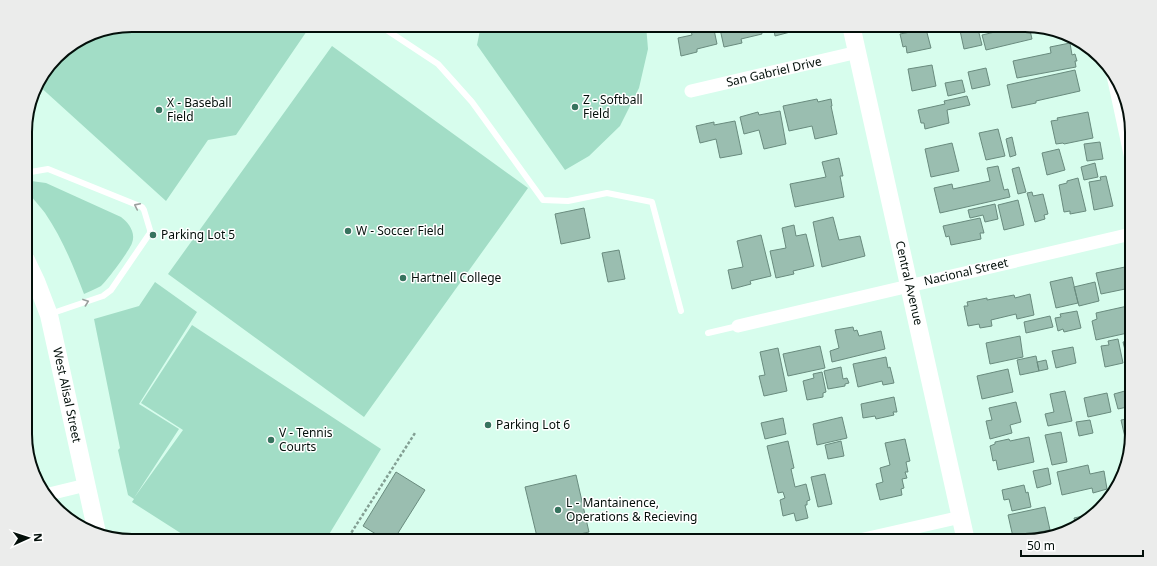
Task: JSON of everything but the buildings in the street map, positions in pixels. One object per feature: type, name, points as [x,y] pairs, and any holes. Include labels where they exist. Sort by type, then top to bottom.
[{"type":"street","name":"Central Avenue","points":[[853,32],[965,534]]},
{"type":"street","name":"San Gabriel Drive","points":[[691,91],[858,52]]},
{"type":"street","points":[[1117,94],[1125,131]]},
{"type":"street","name":"Nacional Street","points":[[738,326],[1125,235]]},
{"type":"street","name":"West Alisal Street","points":[[32,273],[49,315],[96,527]]},
{"type":"street","points":[[52,493],[86,485]]},
{"type":"street","points":[[886,534],[961,517]]},
{"type":"lane","points":[[390,32],[438,64],[472,102],[543,200],[568,201],[607,193],[652,202],[681,311]]},
{"type":"lane","points":[[32,172],[48,169],[142,207],[150,230],[150,233],[111,290],[103,296],[49,315]]},
{"type":"lane","name":"Nacional Street","points":[[708,333],[738,326]]},
{"type":"path","points":[[350,534],[415,433]]},
{"type":"green space","name":"X - Baseball Field","points":[[306,32],[236,135],[208,140],[166,201],[42,88],[57,66],[82,45],[100,37],[119,33]]},
{"type":"green space","name":"Z - Softball Field","points":[[480,32],[647,32],[648,49],[639,88],[620,126],[589,156],[565,170],[477,45]]},
{"type":"green space","name":"W - Soccer Field","points":[[332,46],[528,188],[364,417],[168,274]]},
{"type":"green space","points":[[32,181],[46,183],[121,217],[127,222],[133,236],[132,243],[118,266],[101,286],[84,294],[57,232],[33,198]]},
{"type":"green space","name":"V - Tennis Courts","points":[[155,282],[197,312],[139,404],[179,429],[134,498],[183,430],[141,403],[192,325],[381,449],[329,534],[182,534],[132,502],[134,499],[128,495],[118,450],[120,448],[94,319],[139,306]]},
{"type":"place","name":"Z - Softball Field","points":[[575,107]]},
{"type":"place","name":"X - Baseball Field","points":[[159,110]]},
{"type":"place","name":"W - Soccer Field","points":[[348,231]]},
{"type":"place","name":"Parking Lot 5","points":[[153,235]]},
{"type":"place","name":"Hartnell College","points":[[403,278]]},
{"type":"place","name":"Parking Lot 6","points":[[488,425]]},
{"type":"place","name":"V - Tennis Courts","points":[[271,440]]},
{"type":"place","name":"L - Mantainence, Operations & Recieving","points":[[558,510]]}]
